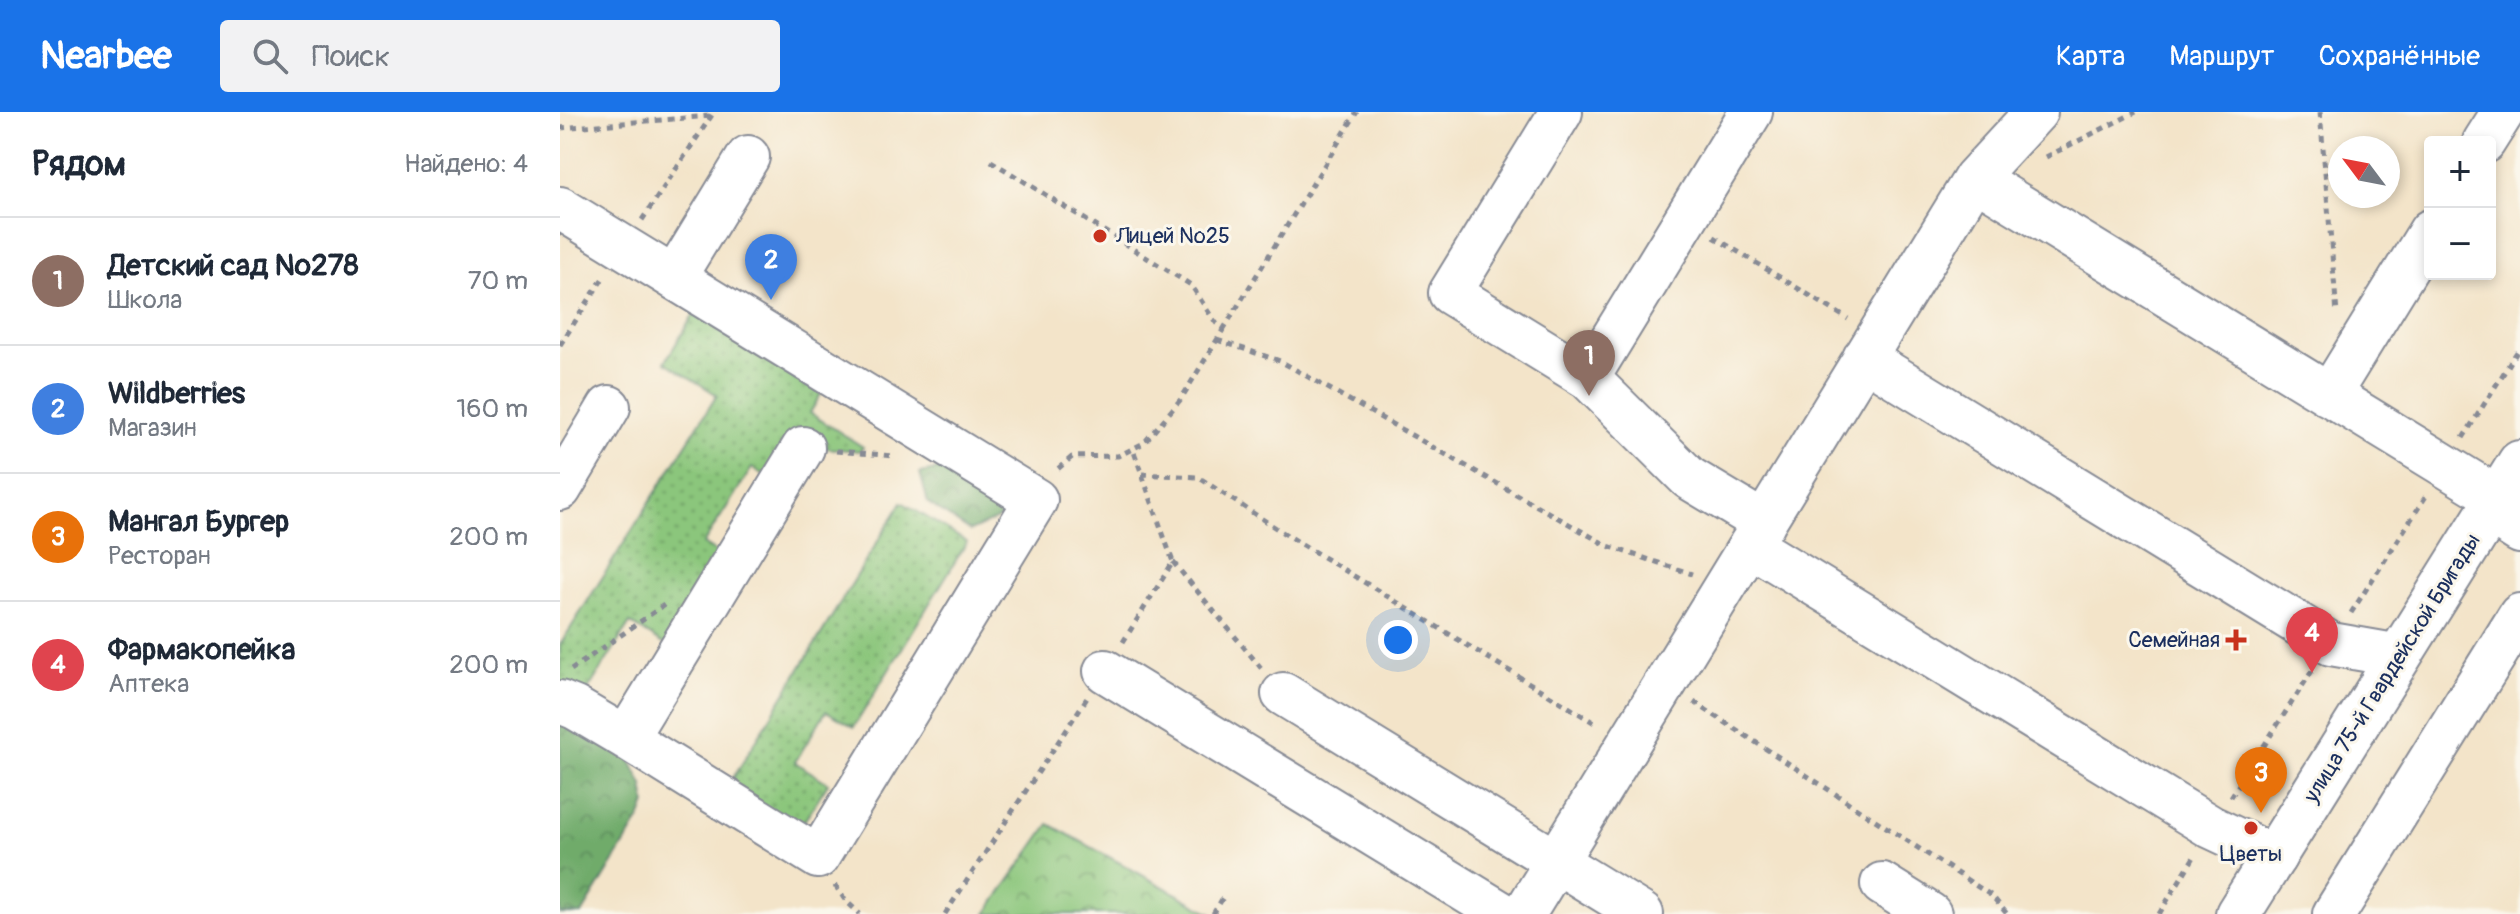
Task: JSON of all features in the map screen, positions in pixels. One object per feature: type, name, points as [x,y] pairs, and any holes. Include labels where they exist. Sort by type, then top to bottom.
[{"type":"main road","name":"улица 75-й Гвардейской Бригады","points":[[2238,914],[2400,656],[2507,501]]},
{"type":"lane","points":[[1561,112],[1450,293],[1588,378],[1689,478],[1757,534],[2211,827],[2275,857]]},
{"type":"lane","points":[[1588,378],[1751,112]]},
{"type":"lane","points":[[1524,914],[1975,178],[2036,112]]},
{"type":"lane","points":[[2488,136],[2503,112]]},
{"type":"lane","points":[[674,278],[748,157]]},
{"type":"lane","points":[[1975,178],[2336,384],[2507,501]]},
{"type":"lane","points":[[560,208],[1036,500],[818,857],[626,738],[560,702]]},
{"type":"lane","points":[[2336,384],[2424,241]]},
{"type":"lane","points":[[1871,348],[2331,644],[2400,656]]},
{"type":"lane","points":[[560,489],[609,407]]},
{"type":"lane","points":[[626,738],[803,448]]},
{"type":"lane","points":[[2334,914],[2520,615]]},
{"type":"lane","points":[[1105,671],[1503,914]]},
{"type":"lane","points":[[1283,694],[1642,914]]},
{"type":"lane","points":[[1882,884],[1930,914]]},
{"type":"path","points":[[1036,500],[1056,469],[1072,457],[1118,456],[1144,443],[1181,399],[1357,112]]},
{"type":"path","points":[[2042,159],[2136,112]]},
{"type":"path","points":[[2320,112],[2336,384]]},
{"type":"path","points":[[560,128],[712,116]]},
{"type":"path","points":[[991,161],[1191,285],[1223,330]]},
{"type":"path","points":[[1685,220],[1871,348]]},
{"type":"path","points":[[1217,340],[1280,361],[1608,546],[1726,585]]},
{"type":"path","points":[[1142,474],[1198,477],[1282,532],[1629,743]]},
{"type":"path","points":[[1173,562],[1283,694]]},
{"type":"path","points":[[560,678],[675,597]]},
{"type":"path","points":[[2159,914],[2211,827],[2331,644]]},
{"type":"path","points":[[1665,684],[1992,896],[2007,914]]},
{"type":"path","points":[[1213,914],[1224,896]]},
{"type":"green space","points":[[694,314],[821,394],[810,413],[863,447],[860,451],[802,446],[778,483],[752,468],[703,544],[731,562],[675,651],[630,623],[583,698],[560,684],[560,645],[717,395],[665,362]]},
{"type":"green space","points":[[941,469],[969,472],[1004,493],[1008,510],[998,519],[970,531],[928,503],[920,473]]},
{"type":"green space","points":[[902,502],[967,542],[854,727],[826,711],[795,762],[828,783],[798,831],[727,788]]},
{"type":"green space","points":[[560,710],[621,741],[643,785],[646,804],[582,914],[560,914]]},
{"type":"green space","points":[[1049,824],[1213,914],[986,914]]},
{"type":"place","name":"Лицей №25","points":[[1100,236]]},
{"type":"place","name":"Wildberries","points":[[771,300]]},
{"type":"place","name":"Детский сад №278","points":[[1589,396]]},
{"type":"place","name":"Семейная","points":[[2236,640]]},
{"type":"place","name":"Фармакопейка","points":[[2312,673]]},
{"type":"place","name":"Мангал Бургер","points":[[2261,813]]},
{"type":"place","name":"Цветы","points":[[2251,828]]}]
